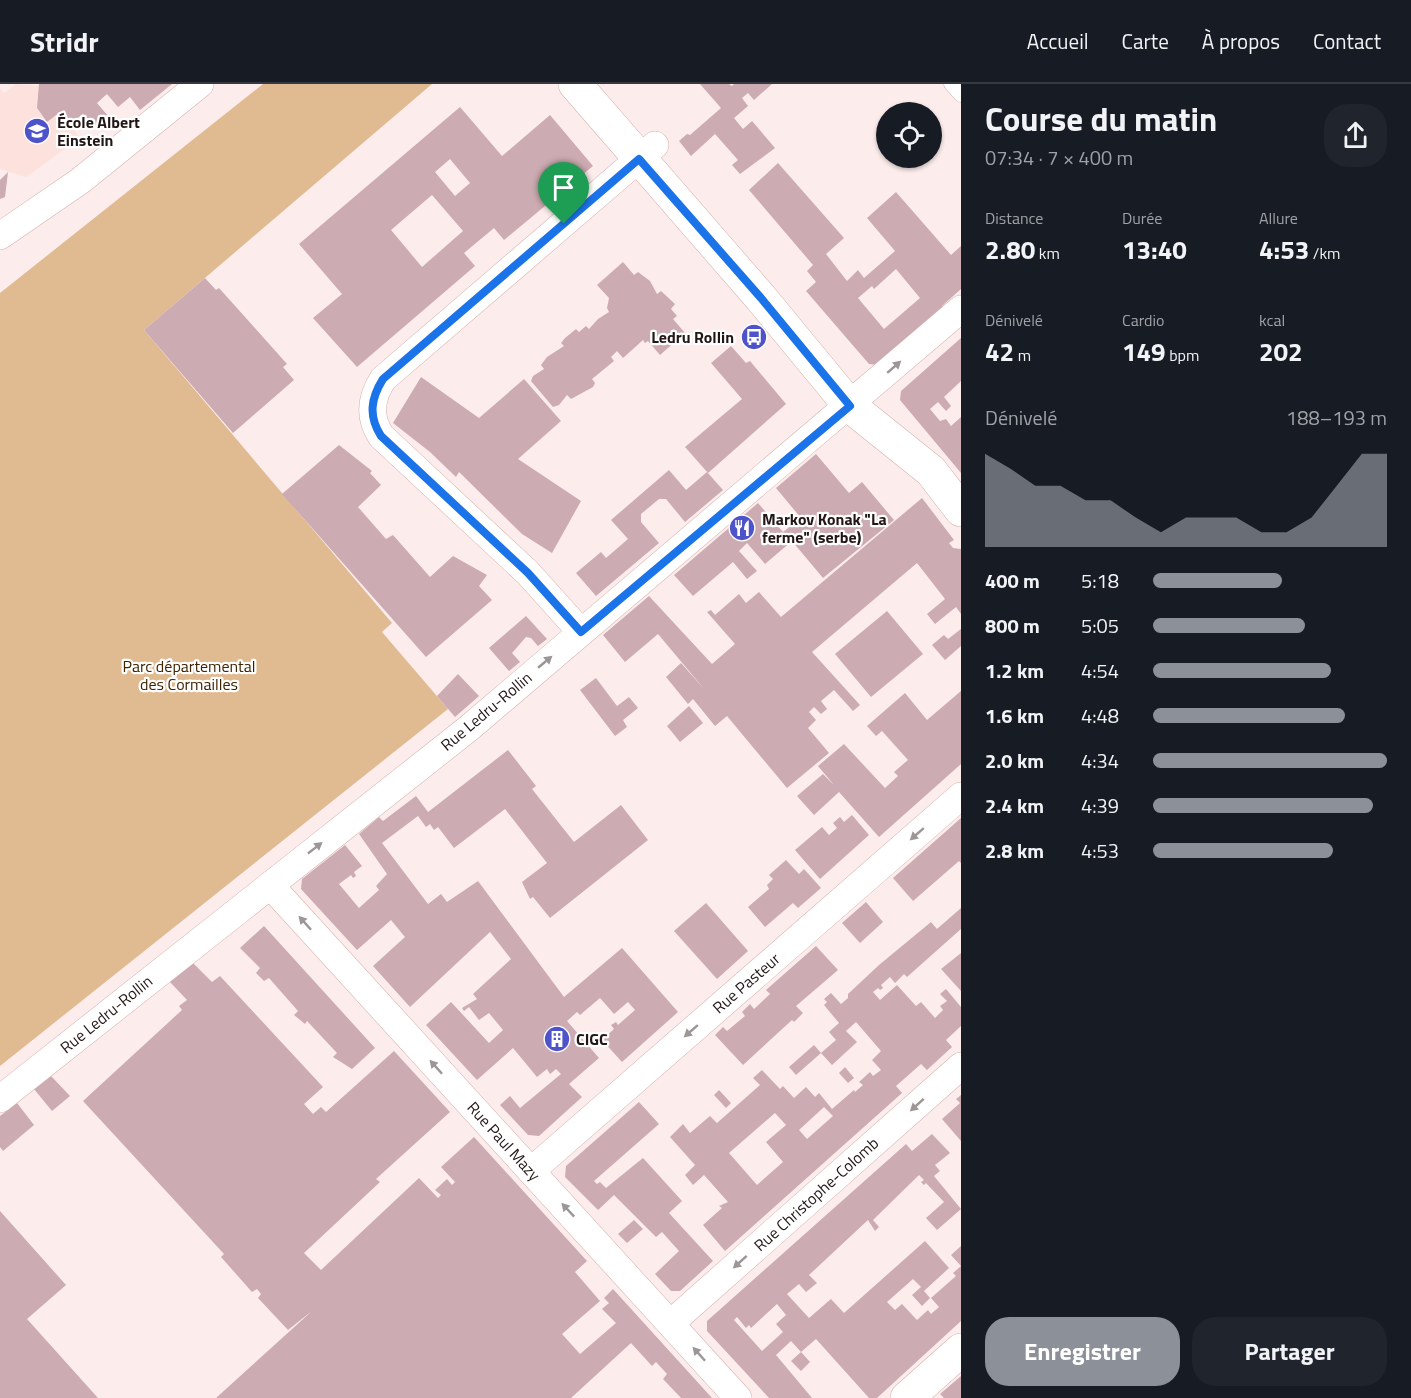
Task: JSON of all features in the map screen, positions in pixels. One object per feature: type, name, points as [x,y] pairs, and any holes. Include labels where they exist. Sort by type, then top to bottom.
[{"type":"street","points":[[0,236],[80,181],[200,84]]},
{"type":"street","points":[[575,84],[647,152],[761,298],[850,406],[931,471],[961,510]]},
{"type":"street","points":[[581,632],[520,565],[381,436],[374,426],[372,406],[375,392],[383,379],[647,152]]},
{"type":"street","name":"Rue Ledru-Rollin","points":[[0,1099],[469,728],[850,406],[961,309]]},
{"type":"street","name":"Rue Pasteur","points":[[531,1171],[961,796]]},
{"type":"street","name":"Rue Paul Mazy","points":[[270,885],[738,1398]]},
{"type":"street","name":"Rue Christophe-Colomb","points":[[671,1323],[961,1066]]},
{"type":"street","points":[[907,1398],[961,1350]]},
{"type":"lane","points":[[951,84],[961,95]]},
{"type":"shaded area","name":"École Albert Einstein","points":[[16,84],[39,86],[37,109],[47,122],[60,112],[80,138],[26,177],[0,169],[0,88],[4,93]]},
{"type":"green space","name":"Parc départemental des Cormailles","points":[[263,84],[432,84],[144,330],[392,623],[382,632],[448,709],[0,1066],[0,293]]},
{"type":"building","points":[[39,84],[172,84],[140,110],[130,97],[118,107],[107,94],[97,103],[108,116],[92,127],[83,114],[70,124],[60,112],[47,122],[37,108]]},
{"type":"building","points":[[700,84],[729,84],[732,86],[734,84],[772,84],[754,100],[748,93],[742,98],[748,106],[734,118],[743,129],[752,121],[775,148],[740,174],[732,165],[738,160],[715,134],[691,156],[679,141],[687,134],[690,135],[721,108]]},
{"type":"building","points":[[460,107],[502,156],[550,115],[593,166],[504,240],[494,228],[464,253],[475,266],[357,367],[313,318],[342,294],[299,244]],"holes":[[[450,159],[470,183],[455,196],[435,172]],[[432,195],[463,231],[422,267],[391,230]]]},
{"type":"building","points":[[778,163],[844,238],[826,254],[847,281],[858,270],[864,278],[895,251],[867,218],[896,192],[951,255],[961,246],[961,289],[942,306],[944,308],[879,365],[869,364],[806,291],[816,282],[807,271],[813,265],[749,190]],"holes":[[[896,269],[920,298],[884,329],[858,298],[872,286],[874,289]]]},
{"type":"building","points":[[8,172],[5,197],[0,199],[0,180]]},
{"type":"building","points":[[623,262],[634,275],[638,272],[650,281],[657,294],[661,291],[675,304],[671,309],[677,316],[673,319],[685,333],[660,355],[648,341],[645,343],[643,340],[623,358],[617,351],[611,357],[614,361],[592,379],[595,383],[593,387],[571,399],[567,395],[559,405],[553,407],[531,381],[533,376],[544,369],[541,365],[547,357],[564,346],[561,343],[565,338],[576,329],[579,332],[586,326],[589,329],[609,312],[607,308],[609,298],[597,285]]},
{"type":"building","points":[[205,278],[216,290],[219,288],[287,364],[283,367],[294,380],[233,433],[144,330]]},
{"type":"building","points":[[961,338],[961,381],[944,397],[951,406],[946,411],[938,402],[930,409],[940,421],[946,419],[951,426],[961,417],[961,473],[900,400],[901,391]]},
{"type":"building","points":[[731,346],[746,363],[750,361],[786,404],[708,473],[685,447],[742,399],[711,363]]},
{"type":"building","points":[[421,377],[479,418],[524,379],[561,421],[518,459],[581,501],[552,553],[522,534],[459,472],[456,477],[430,452],[393,423]]},
{"type":"building","points":[[339,445],[372,471],[370,473],[381,485],[358,507],[386,539],[393,535],[430,577],[453,556],[487,575],[479,586],[492,600],[426,657],[282,494]]},
{"type":"building","points":[[816,454],[849,493],[862,482],[894,520],[823,578],[792,541],[765,564],[747,543],[739,551],[757,571],[747,579],[733,562],[693,596],[674,575],[758,503],[783,532],[801,518],[776,488]]},
{"type":"building","points":[[669,470],[686,490],[707,472],[723,490],[685,522],[666,499],[659,499],[641,514],[641,522],[659,543],[596,596],[576,573],[601,552],[606,558],[628,539],[611,520]]},
{"type":"building","points":[[922,498],[954,540],[949,543],[953,548],[961,549],[961,614],[956,607],[935,624],[927,614],[945,599],[917,563],[812,652],[860,705],[853,711],[834,690],[821,701],[827,709],[821,714],[814,707],[809,712],[816,720],[808,728],[829,753],[787,788],[727,716],[715,726],[693,699],[688,704],[666,677],[681,663],[705,690],[658,634],[625,662],[603,635],[649,596],[712,664],[735,644],[707,612],[711,610],[715,615],[739,594],[746,603],[759,592],[781,617]]},
{"type":"building","points":[[887,611],[923,654],[871,697],[835,654]]},
{"type":"building","points":[[526,616],[547,639],[538,646],[531,638],[526,637],[512,653],[520,662],[509,671],[489,648]]},
{"type":"building","points":[[961,629],[961,646],[945,660],[932,645],[944,635],[948,639]]},
{"type":"building","points":[[458,674],[479,696],[455,717],[437,696]]},
{"type":"building","points":[[596,678],[617,706],[629,697],[638,708],[623,720],[627,727],[615,736],[580,690]]},
{"type":"building","points":[[961,691],[961,764],[879,837],[839,792],[814,815],[797,796],[823,774],[834,785],[818,766],[844,744],[885,788],[898,776],[894,772],[908,760],[882,731],[876,736],[867,726],[905,693],[927,720]]},
{"type":"building","points":[[689,706],[703,723],[680,742],[667,726]]},
{"type":"building","points":[[508,750],[536,786],[532,789],[574,842],[621,805],[648,840],[550,918],[533,897],[530,899],[522,882],[547,863],[505,809],[454,848],[438,827],[434,830],[430,824],[426,827],[418,816],[382,843],[428,904],[441,894],[447,902],[478,881],[564,997],[622,948],[678,1012],[622,1062],[602,1040],[614,1029],[611,1025],[616,1022],[618,1025],[635,1010],[628,1002],[614,1014],[600,998],[580,1015],[577,1012],[567,1021],[599,1058],[569,1084],[582,1097],[539,1136],[528,1135],[500,1105],[510,1096],[520,1108],[561,1074],[556,1069],[550,1074],[547,1069],[537,1077],[513,1048],[477,1080],[426,1025],[451,1002],[489,1043],[503,1030],[489,1013],[479,1020],[469,1007],[464,1011],[462,1008],[477,999],[473,994],[511,959],[490,932],[410,1007],[373,966],[405,937],[391,920],[357,950],[301,889],[302,879],[345,845],[362,866],[354,872],[356,876],[353,878],[351,875],[339,884],[359,908],[379,890],[376,886],[387,874],[359,834],[379,817],[383,821],[416,796],[428,812]]},
{"type":"building","points":[[852,815],[869,835],[820,879],[795,850],[822,827],[829,835],[837,828],[833,823],[840,817],[844,822]]},
{"type":"building","points":[[961,818],[961,863],[959,861],[913,901],[893,878]]},
{"type":"building","points":[[786,860],[799,874],[804,869],[821,888],[798,908],[793,903],[765,927],[748,907],[769,889],[767,885],[773,879],[769,875]]},
{"type":"building","points":[[866,902],[883,922],[860,943],[842,923]]},
{"type":"building","points":[[706,903],[748,951],[717,979],[674,931]]},
{"type":"building","points":[[961,908],[961,929],[907,977],[904,974],[895,983],[890,977],[881,985],[883,988],[880,990],[878,988],[873,992],[880,1000],[897,985],[916,1006],[921,1002],[935,1018],[943,1010],[940,1006],[947,1001],[940,994],[946,989],[961,1007],[961,1026],[946,1040],[952,1047],[927,1070],[921,1064],[896,1086],[902,1093],[725,1251],[703,1225],[722,1208],[719,1206],[728,1202],[704,1175],[693,1185],[685,1175],[695,1165],[670,1137],[683,1124],[690,1133],[710,1116],[717,1123],[760,1085],[753,1078],[762,1070],[780,1089],[783,1086],[794,1098],[806,1087],[815,1097],[819,1093],[832,1109],[854,1090],[855,1092],[863,1085],[859,1082],[870,1072],[873,1076],[881,1070],[872,1060],[881,1051],[856,1022],[846,1031],[857,1042],[832,1065],[821,1053],[836,1040],[829,1032],[839,1023],[824,1005],[827,1002],[824,999],[831,993],[841,1004],[848,998],[848,994],[879,965],[931,922],[937,929]],"holes":[[[824,1107],[833,1116],[807,1139],[799,1130]],[[775,1113],[786,1125],[766,1142],[783,1162],[757,1185],[729,1153]]]},
{"type":"building","points":[[264,926],[375,1048],[352,1069],[333,1057],[337,1053],[307,1021],[305,1024],[294,1015],[298,1011],[269,978],[264,981],[256,973],[260,968],[240,948]]},
{"type":"building","points":[[816,946],[838,970],[796,1006],[803,1013],[794,1022],[792,1020],[743,1065],[715,1035],[723,1027],[727,1031],[745,1016],[742,1012],[750,1004],[754,1009],[770,994],[766,990]]},
{"type":"building","points":[[961,953],[961,991],[941,969]]},
{"type":"building","points":[[193,963],[212,982],[220,976],[323,1087],[304,1104],[313,1114],[321,1107],[326,1112],[394,1051],[450,1112],[376,1179],[380,1182],[304,1253],[321,1270],[419,1178],[438,1198],[441,1195],[435,1190],[447,1179],[452,1185],[455,1182],[441,1167],[474,1137],[587,1261],[575,1272],[600,1301],[562,1334],[580,1354],[616,1323],[602,1309],[609,1303],[604,1298],[613,1289],[712,1398],[681,1398],[663,1379],[667,1374],[656,1362],[652,1366],[631,1343],[571,1398],[216,1398],[312,1311],[288,1330],[258,1298],[261,1294],[257,1289],[252,1292],[221,1257],[224,1254],[83,1101],[182,1010],[179,1006],[187,1000],[170,982]]},
{"type":"building","points":[[814,1045],[821,1053],[796,1075],[789,1067]]},
{"type":"building","points":[[845,1067],[854,1078],[848,1083],[839,1073]]},
{"type":"building","points":[[51,1076],[70,1096],[52,1111],[34,1089]]},
{"type":"building","points":[[719,1090],[731,1103],[726,1108],[714,1095]]},
{"type":"building","points":[[961,1095],[961,1141],[942,1119],[960,1103],[956,1099]]},
{"type":"building","points":[[639,1102],[659,1124],[594,1181],[597,1184],[600,1182],[606,1188],[643,1158],[682,1201],[669,1213],[713,1261],[680,1291],[671,1291],[655,1274],[679,1251],[662,1232],[656,1237],[614,1195],[598,1210],[565,1177],[566,1166]]},
{"type":"building","points":[[17,1103],[34,1125],[3,1151],[0,1147],[0,1116]]},
{"type":"building","points":[[932,1134],[950,1153],[935,1165],[940,1171],[934,1176],[961,1209],[937,1230],[926,1218],[944,1202],[926,1183],[924,1185],[921,1182],[924,1180],[919,1175],[873,1220],[879,1227],[875,1231],[868,1220],[809,1275],[817,1283],[806,1292],[799,1284],[787,1294],[809,1318],[831,1299],[844,1313],[925,1241],[949,1268],[924,1291],[930,1298],[922,1306],[912,1295],[921,1287],[913,1279],[887,1302],[895,1310],[902,1304],[917,1320],[928,1310],[931,1314],[939,1307],[931,1298],[956,1276],[953,1273],[961,1266],[961,1321],[877,1398],[869,1398],[816,1339],[801,1352],[791,1341],[776,1355],[812,1398],[769,1398],[707,1331],[707,1321],[906,1144],[912,1151]],"holes":[[[777,1304],[786,1315],[776,1324],[783,1332],[762,1351],[734,1320],[737,1317],[746,1328],[749,1325],[751,1328]]]},
{"type":"building","points":[[0,1211],[66,1285],[27,1319],[98,1398],[0,1398]]},
{"type":"building","points":[[634,1220],[643,1229],[627,1243],[618,1234]]},
{"type":"building","points":[[961,1246],[961,1266],[951,1255]]},
{"type":"building","points":[[801,1352],[810,1362],[801,1371],[791,1361]]},
{"type":"building","points":[[961,1376],[961,1398],[944,1398],[940,1394]]},
{"type":"place","name":"École Albert Einstein","points":[[37,131]]},
{"type":"place","name":"Ledru Rollin","points":[[754,337]]},
{"type":"place","name":"Markov Konak \"La ferme\" (serbe)","points":[[742,528]]},
{"type":"place","name":"CIGC","points":[[557,1039]]},
{"type":"route","points":[[639,159],[761,298],[850,406],[581,632],[528,573],[447,495],[393,449],[374,426],[372,416],[375,392],[383,379],[564,224],[639,159]]}]
